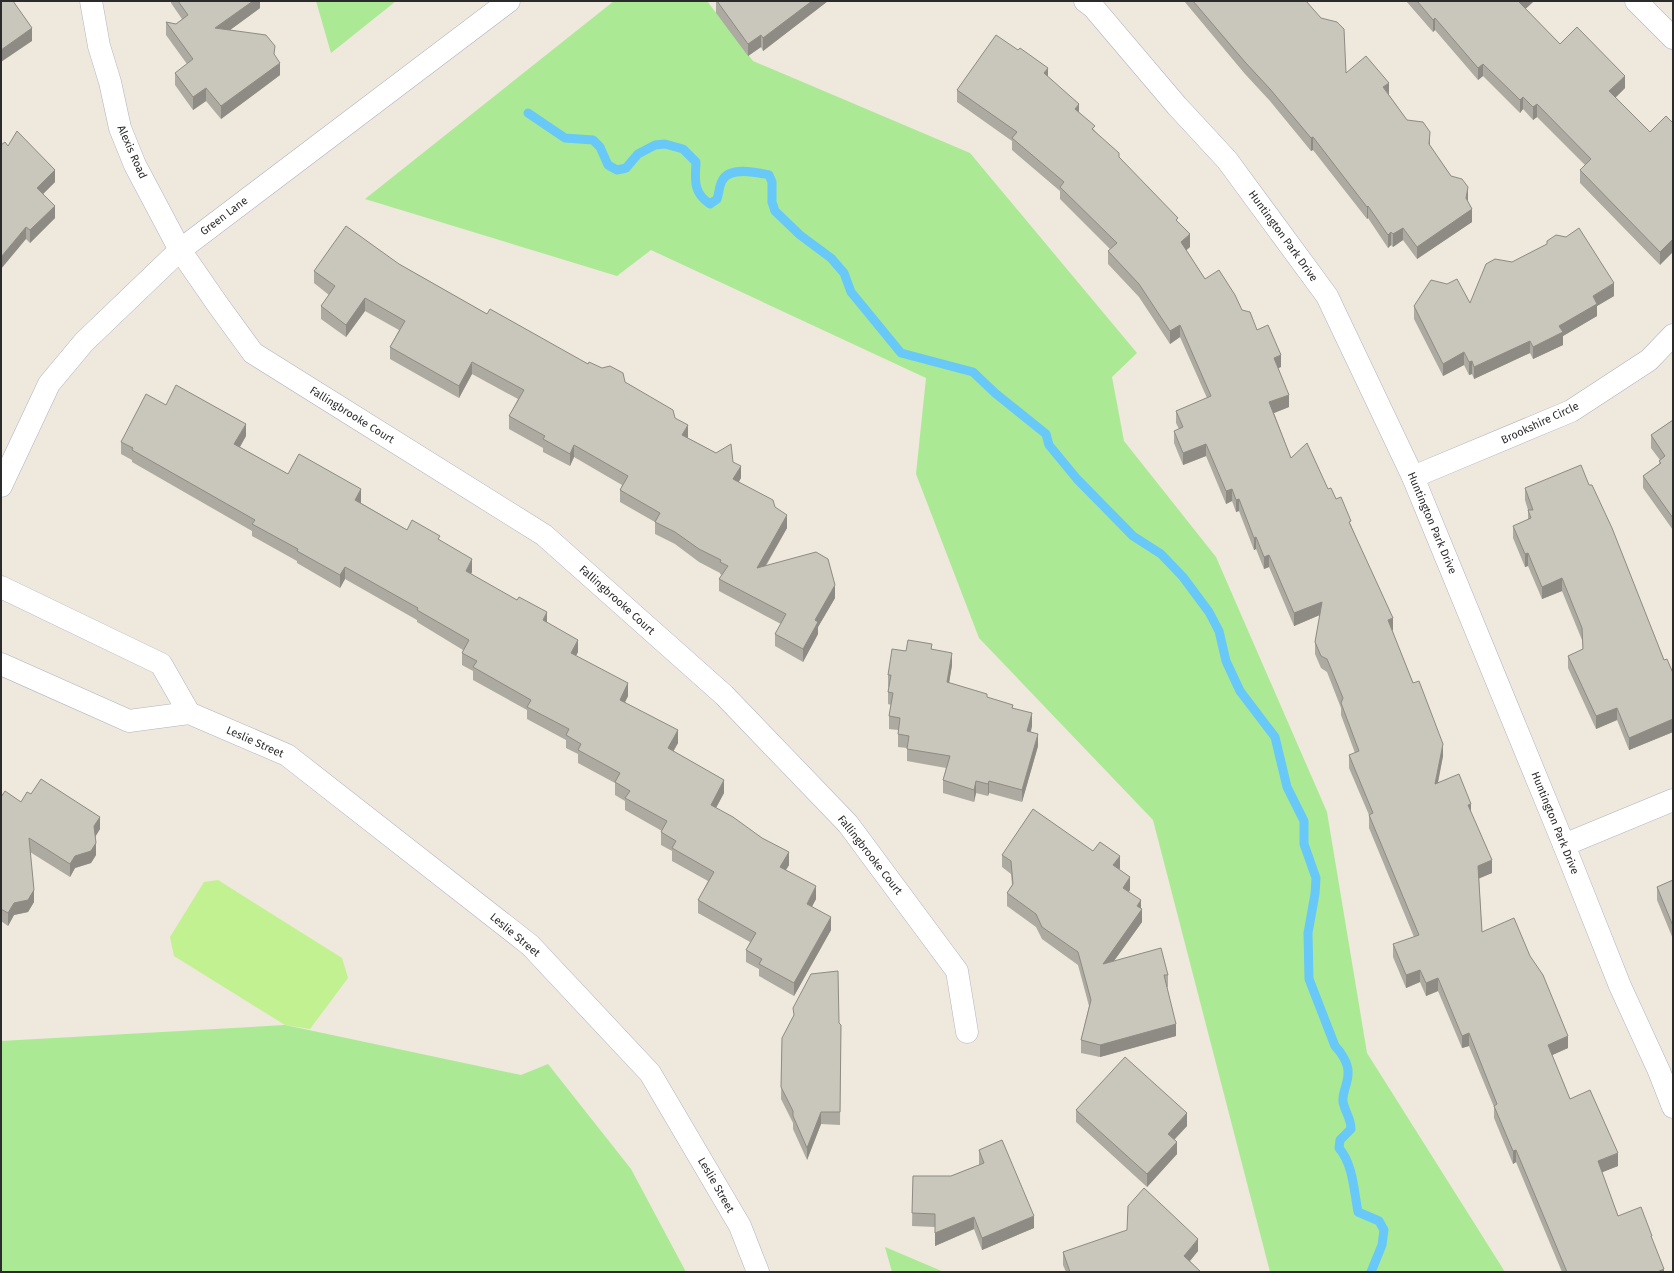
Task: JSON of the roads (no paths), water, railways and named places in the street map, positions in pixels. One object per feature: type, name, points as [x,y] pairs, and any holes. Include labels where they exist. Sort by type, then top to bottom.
[{"type":"street","name":"Alexis Road","points":[[91,1],[98,46],[110,82],[120,128],[135,165],[180,250]]},
{"type":"street","name":"Green Lane","points":[[1,486],[49,384],[84,342],[180,250],[509,1]]},
{"type":"street","name":"Huntington Park Drive","points":[[1085,1],[1093,7],[1177,106],[1228,160],[1328,296],[1413,477],[1564,845],[1620,986],[1659,1071],[1673,1107]]},
{"type":"street","points":[[1636,1],[1673,38]]},
{"type":"street","name":"Fallingbrooke Court","points":[[180,250],[253,353],[544,535],[724,695],[848,824],[957,971],[967,1032]]},
{"type":"street","name":"Brookshire Circle","points":[[1413,477],[1512,437],[1571,411],[1649,360],[1673,335]]},
{"type":"street","points":[[1,587],[161,664],[189,713],[129,721],[1,664]]},
{"type":"street","name":"Leslie Street","points":[[189,713],[286,755],[530,944],[650,1073],[740,1226],[758,1272]]},
{"type":"street","points":[[1564,845],[1673,800]]},
{"type":"waterway","points":[[528,113],[565,138],[593,140],[600,147],[608,165],[617,170],[626,168],[638,154],[655,145],[665,144],[683,149],[696,162],[696,186],[700,195],[710,204],[717,199],[720,185],[725,176],[730,173],[743,171],[769,175],[772,182],[772,202],[775,211],[800,235],[831,258],[844,273],[851,292],[901,353],[973,372],[995,393],[1046,434],[1049,445],[1077,479],[1133,536],[1161,554],[1183,577],[1209,612],[1219,631],[1226,661],[1240,691],[1275,737],[1287,787],[1304,821],[1304,844],[1316,878],[1315,894],[1308,933],[1309,979],[1335,1046],[1344,1058],[1348,1070],[1348,1078],[1343,1095],[1343,1102],[1351,1129],[1340,1140],[1339,1148],[1344,1154],[1350,1170],[1358,1212],[1379,1221],[1384,1230],[1382,1245],[1371,1272]]}]
